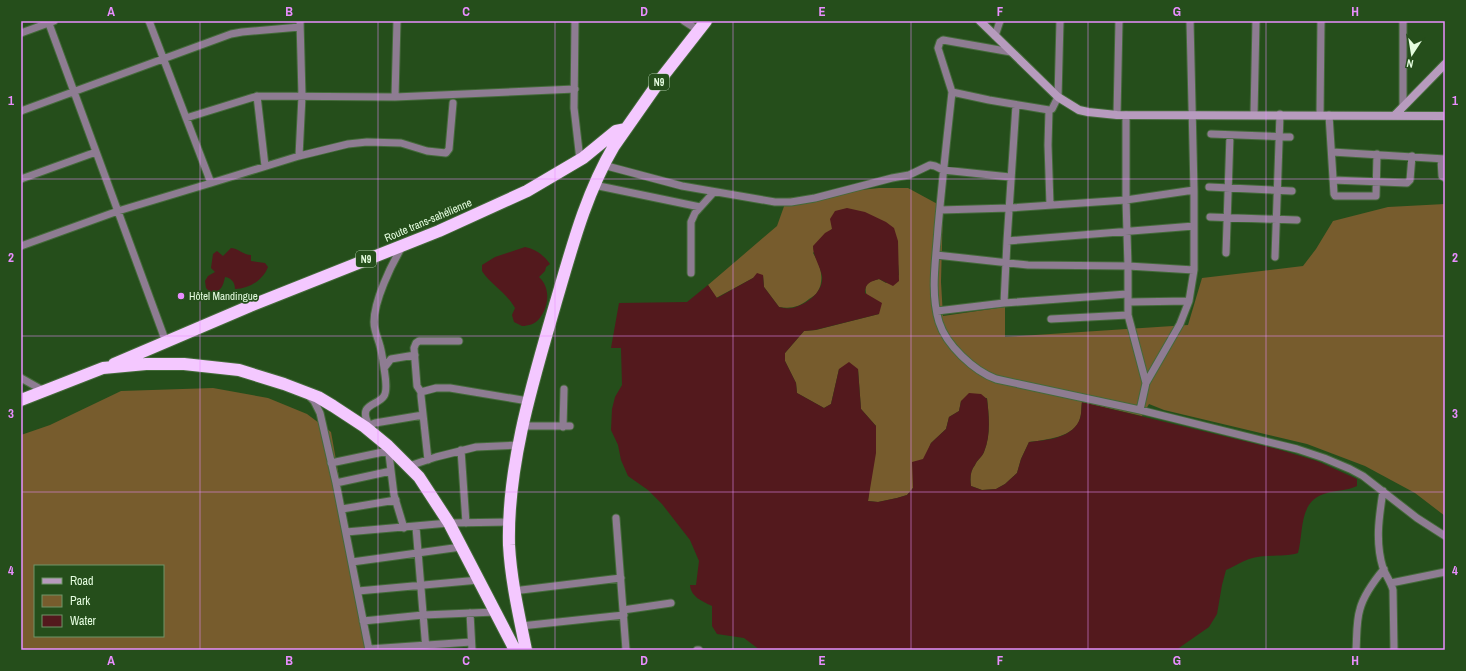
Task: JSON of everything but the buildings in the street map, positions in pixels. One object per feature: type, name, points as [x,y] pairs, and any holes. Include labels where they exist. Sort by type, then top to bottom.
[{"type":"highway","name":"Route trans-sahélienne","points":[[526,650],[513,591],[509,545],[513,485],[528,401],[581,220],[594,185],[622,130],[663,76],[695,24]]},
{"type":"highway","name":"Route trans-sahélienne","points":[[103,368],[439,231],[527,191],[580,160],[622,130]]},
{"type":"highway","points":[[21,400],[103,368],[146,364],[212,366],[252,374],[302,390],[367,426],[408,466],[430,493],[449,523],[460,547],[479,580],[515,650]]},
{"type":"street","points":[[149,21],[211,184]]},
{"type":"street","points":[[395,97],[397,21]]},
{"type":"street","points":[[575,21],[574,108],[580,160]]},
{"type":"street","points":[[980,21],[1058,97],[1079,110],[1088,112],[1117,114],[1445,116]]},
{"type":"street","points":[[995,36],[1000,21]]},
{"type":"street","points":[[952,92],[1016,105],[1049,110],[1053,108],[1058,97],[1060,21]]},
{"type":"street","points":[[1117,114],[1119,21]]},
{"type":"street","points":[[1140,410],[1146,383],[1180,324],[1190,301],[1194,270],[1193,114],[1190,21]]},
{"type":"street","points":[[1254,114],[1256,21]]},
{"type":"street","points":[[1320,115],[1321,21]]},
{"type":"street","points":[[1403,21],[1403,106]]},
{"type":"street","points":[[21,33],[50,22],[166,342]]},
{"type":"street","points":[[21,111],[231,34],[300,24],[302,96],[299,156]]},
{"type":"street","points":[[1011,52],[943,40],[940,42],[938,48],[952,92],[943,170],[934,288],[940,324],[950,341],[971,364],[985,375],[1140,410],[1304,451],[1350,469],[1363,476],[1417,518],[1445,536]]},
{"type":"street","points":[[1395,115],[1445,64]]},
{"type":"street","points":[[186,118],[258,96],[395,97],[575,89]]},
{"type":"street","points":[[258,96],[265,166]]},
{"type":"street","points":[[21,246],[118,211],[211,184],[299,156],[348,144],[367,142],[401,142],[427,151],[446,153],[449,149],[453,103]]},
{"type":"street","points":[[1004,303],[1010,177],[1016,105]]},
{"type":"street","points":[[1049,110],[1048,145],[1050,205]]},
{"type":"street","points":[[1126,114],[1128,314],[1146,383]]},
{"type":"street","points":[[1275,257],[1280,114]]},
{"type":"street","points":[[1329,115],[1334,194],[1337,196],[1374,197],[1377,194],[1378,154]]},
{"type":"street","points":[[1211,134],[1290,137]]},
{"type":"street","points":[[1226,253],[1230,135]]},
{"type":"street","points":[[21,179],[96,152]]},
{"type":"street","points":[[1332,152],[1443,159],[1442,176],[1445,178]]},
{"type":"street","points":[[1333,180],[1409,182],[1412,156]]},
{"type":"street","points":[[603,166],[660,181],[775,202],[801,201],[892,178],[910,175],[930,165],[943,170],[1010,177]]},
{"type":"street","points":[[594,185],[700,207]]},
{"type":"street","points":[[1209,187],[1292,191]]},
{"type":"street","points":[[940,210],[1009,208],[1126,200],[1194,190]]},
{"type":"street","points":[[691,273],[690,222],[700,207],[714,192]]},
{"type":"street","points":[[1210,216],[1227,218],[1297,220]]},
{"type":"street","points":[[1007,241],[1194,226]]},
{"type":"street","points":[[403,245],[395,258],[382,288],[374,317],[375,329],[381,348],[384,368],[385,394],[382,399],[372,403],[368,408],[366,417],[367,426],[423,415]]},
{"type":"street","points":[[936,254],[1006,261],[1028,265],[1128,266],[1194,270]]},
{"type":"street","points":[[937,311],[1004,303],[1128,294]]},
{"type":"street","points":[[1128,302],[1190,301]]},
{"type":"street","points":[[1051,319],[1128,314]]},
{"type":"street","points":[[428,460],[420,392],[416,386],[414,348],[416,343],[419,341],[459,341]]},
{"type":"street","points":[[384,368],[391,359],[415,355]]},
{"type":"street","points":[[21,378],[44,391]]},
{"type":"street","points":[[420,392],[436,388],[450,388],[528,401]]},
{"type":"street","points":[[523,426],[566,427],[564,389]]},
{"type":"street","points":[[302,390],[314,401],[320,413],[342,509],[369,649],[471,646],[470,613]]},
{"type":"street","points":[[408,466],[476,447],[519,445]]},
{"type":"street","points":[[331,462],[388,448],[396,500],[404,528]]},
{"type":"street","points":[[461,450],[466,523]]},
{"type":"street","points":[[336,483],[391,471]]},
{"type":"street","points":[[1383,491],[1378,544],[1384,569],[1393,590],[1394,650]]},
{"type":"street","points":[[342,509],[396,500]]},
{"type":"street","points":[[616,518],[626,650]]},
{"type":"street","points":[[346,532],[449,523],[510,522]]},
{"type":"street","points":[[416,526],[426,648]]},
{"type":"street","points":[[352,562],[460,547]]},
{"type":"street","points":[[1356,650],[1358,618],[1361,604],[1373,583],[1384,569]]},
{"type":"street","points":[[1391,583],[1445,572]]},
{"type":"street","points":[[513,591],[621,578]]},
{"type":"street","points":[[358,591],[479,580]]},
{"type":"street","points":[[521,626],[623,612],[671,603]]},
{"type":"street","points":[[363,621],[423,615],[495,612]]},
{"type":"green space","points":[[879,188],[908,188],[943,207],[941,282],[943,316],[1005,307],[1005,337],[1188,325],[1202,278],[1303,266],[1316,249],[1333,221],[1388,207],[1445,204],[1445,516],[1415,493],[1365,466],[1307,444],[1164,410],[1149,404],[1142,416],[1082,402],[1080,418],[1073,429],[1051,439],[1029,442],[1021,459],[1017,473],[1005,484],[996,489],[982,490],[971,486],[971,472],[984,452],[988,439],[989,419],[987,398],[961,401],[959,411],[949,417],[946,429],[931,443],[914,477],[913,488],[907,495],[878,502],[868,501],[876,426],[861,409],[858,369],[839,369],[831,404],[824,408],[797,393],[796,383],[785,361],[785,353],[804,331],[816,330],[879,314],[867,295],[866,287],[868,283],[872,281],[879,279],[886,283],[899,275],[898,264],[832,229],[813,253],[821,272],[820,286],[815,295],[798,306],[787,308],[779,307],[764,287],[763,275],[753,278],[716,298],[708,285],[777,226],[787,198]]},
{"type":"green space","points":[[213,388],[268,398],[307,414],[331,432],[370,650],[21,650],[21,435],[50,425],[121,391]]},
{"type":"water","points":[[847,208],[865,212],[886,222],[894,228],[898,241],[899,281],[893,286],[879,279],[867,285],[865,293],[882,303],[879,314],[815,330],[804,331],[785,353],[785,361],[796,383],[797,393],[824,408],[831,404],[839,369],[849,362],[858,369],[861,409],[876,426],[876,453],[868,501],[878,502],[907,495],[913,488],[912,462],[923,459],[931,443],[946,429],[949,417],[959,411],[961,401],[969,393],[981,394],[987,399],[989,419],[988,439],[984,452],[971,472],[971,486],[982,490],[996,489],[1005,484],[1017,473],[1021,459],[1029,442],[1057,438],[1070,432],[1080,419],[1082,402],[1277,449],[1317,461],[1357,479],[1357,486],[1350,489],[1327,493],[1311,502],[1304,517],[1298,553],[1255,557],[1226,570],[1217,614],[1209,627],[1176,650],[760,650],[744,638],[717,634],[712,626],[712,606],[692,593],[690,585],[696,585],[699,561],[690,540],[662,504],[648,490],[628,476],[621,460],[618,445],[611,430],[612,409],[615,397],[622,385],[621,348],[611,348],[619,303],[687,302],[708,285],[717,298],[753,278],[757,273],[763,275],[764,287],[779,307],[792,308],[803,304],[813,297],[822,282],[821,272],[814,254],[813,246],[825,233],[832,229],[830,219],[835,211]]},
{"type":"water","points":[[525,247],[539,253],[550,264],[539,277],[543,281],[547,292],[547,303],[545,309],[536,322],[522,326],[514,322],[512,315],[515,308],[508,298],[482,271],[482,265],[495,257]]},
{"type":"water","points":[[231,248],[251,255],[251,261],[265,263],[268,267],[266,272],[255,283],[240,289],[235,289],[233,281],[230,278],[225,277],[219,290],[210,292],[206,288],[205,281],[208,276],[215,272],[211,268],[213,254],[217,251],[223,256]]},
{"type":"place","name":"Hôtel Mandingue","points":[[181,296]]}]
